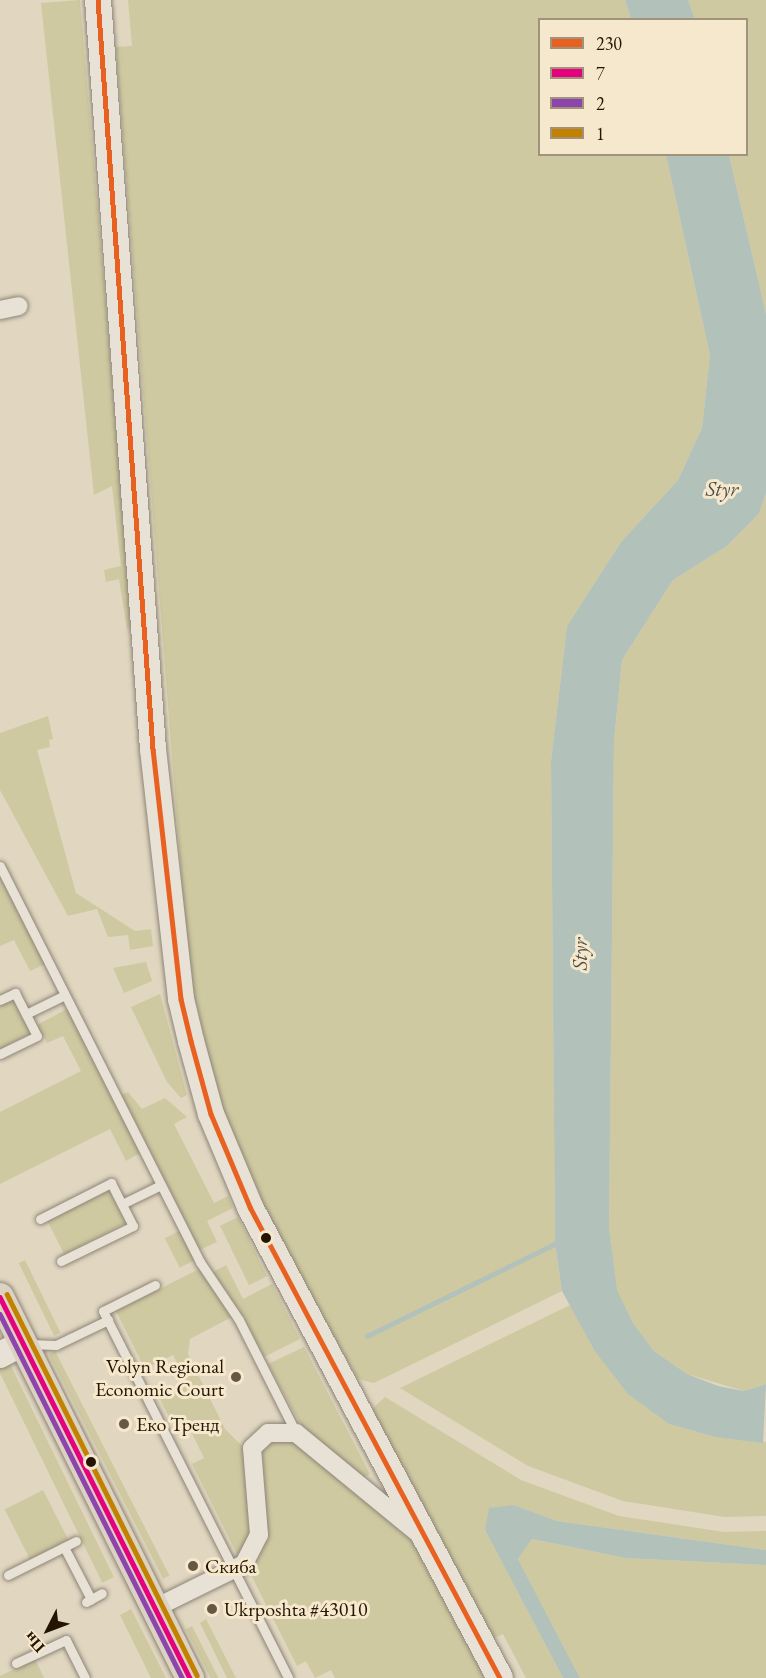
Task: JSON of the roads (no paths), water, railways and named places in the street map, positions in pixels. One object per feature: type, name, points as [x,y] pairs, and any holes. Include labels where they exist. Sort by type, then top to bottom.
[{"type":"main road","points":[[0,1297],[11,1349],[155,1608],[190,1678]]},
{"type":"street","points":[[98,0],[153,749],[184,1010],[210,1114],[250,1207],[500,1678]]},
{"type":"street","points":[[0,310],[19,306]]},
{"type":"street","points":[[155,1608],[244,1564],[259,1534],[252,1448],[268,1433],[296,1434],[426,1540]]},
{"type":"lane","points":[[0,866],[200,1262],[239,1320],[296,1434]]},
{"type":"lane","points":[[0,1000],[15,993],[37,1036],[0,1054]]},
{"type":"lane","points":[[26,1014],[65,995]]},
{"type":"lane","points":[[40,1219],[111,1183],[122,1204],[133,1226],[62,1262]]},
{"type":"lane","points":[[122,1204],[161,1185]]},
{"type":"lane","points":[[155,1285],[103,1311],[288,1678]]},
{"type":"lane","points":[[11,1349],[56,1345],[108,1320]]},
{"type":"lane","points":[[8,1575],[76,1541]]},
{"type":"lane","points":[[64,1547],[88,1600],[102,1593]]},
{"type":"lane","points":[[16,1663],[66,1640],[85,1678]]},
{"type":"water","points":[[625,0],[688,0],[695,18],[631,18]]},
{"type":"water","name":"Styr","points":[[666,156],[729,156],[766,314],[766,493],[759,514],[727,546],[673,580],[622,660],[614,741],[609,1228],[617,1290],[633,1323],[654,1351],[687,1374],[718,1386],[744,1391],[766,1384],[763,1443],[715,1437],[669,1424],[628,1394],[594,1350],[562,1291],[555,1244],[551,761],[567,626],[621,542],[678,480],[702,428],[710,355]]},
{"type":"water","points":[[514,1505],[557,1521],[766,1550],[766,1565],[625,1558],[532,1539],[518,1559],[580,1678],[563,1678],[485,1530],[489,1508]]},
{"type":"waterway","points":[[367,1336],[559,1242]]},
{"type":"place","name":"Volyn Regional Economic Court","points":[[236,1377]]},
{"type":"place","name":"Еко Тренд","points":[[124,1424]]},
{"type":"place","name":"Скиба","points":[[193,1566]]},
{"type":"place","name":"Ukrposhta #43010","points":[[212,1609]]}]
